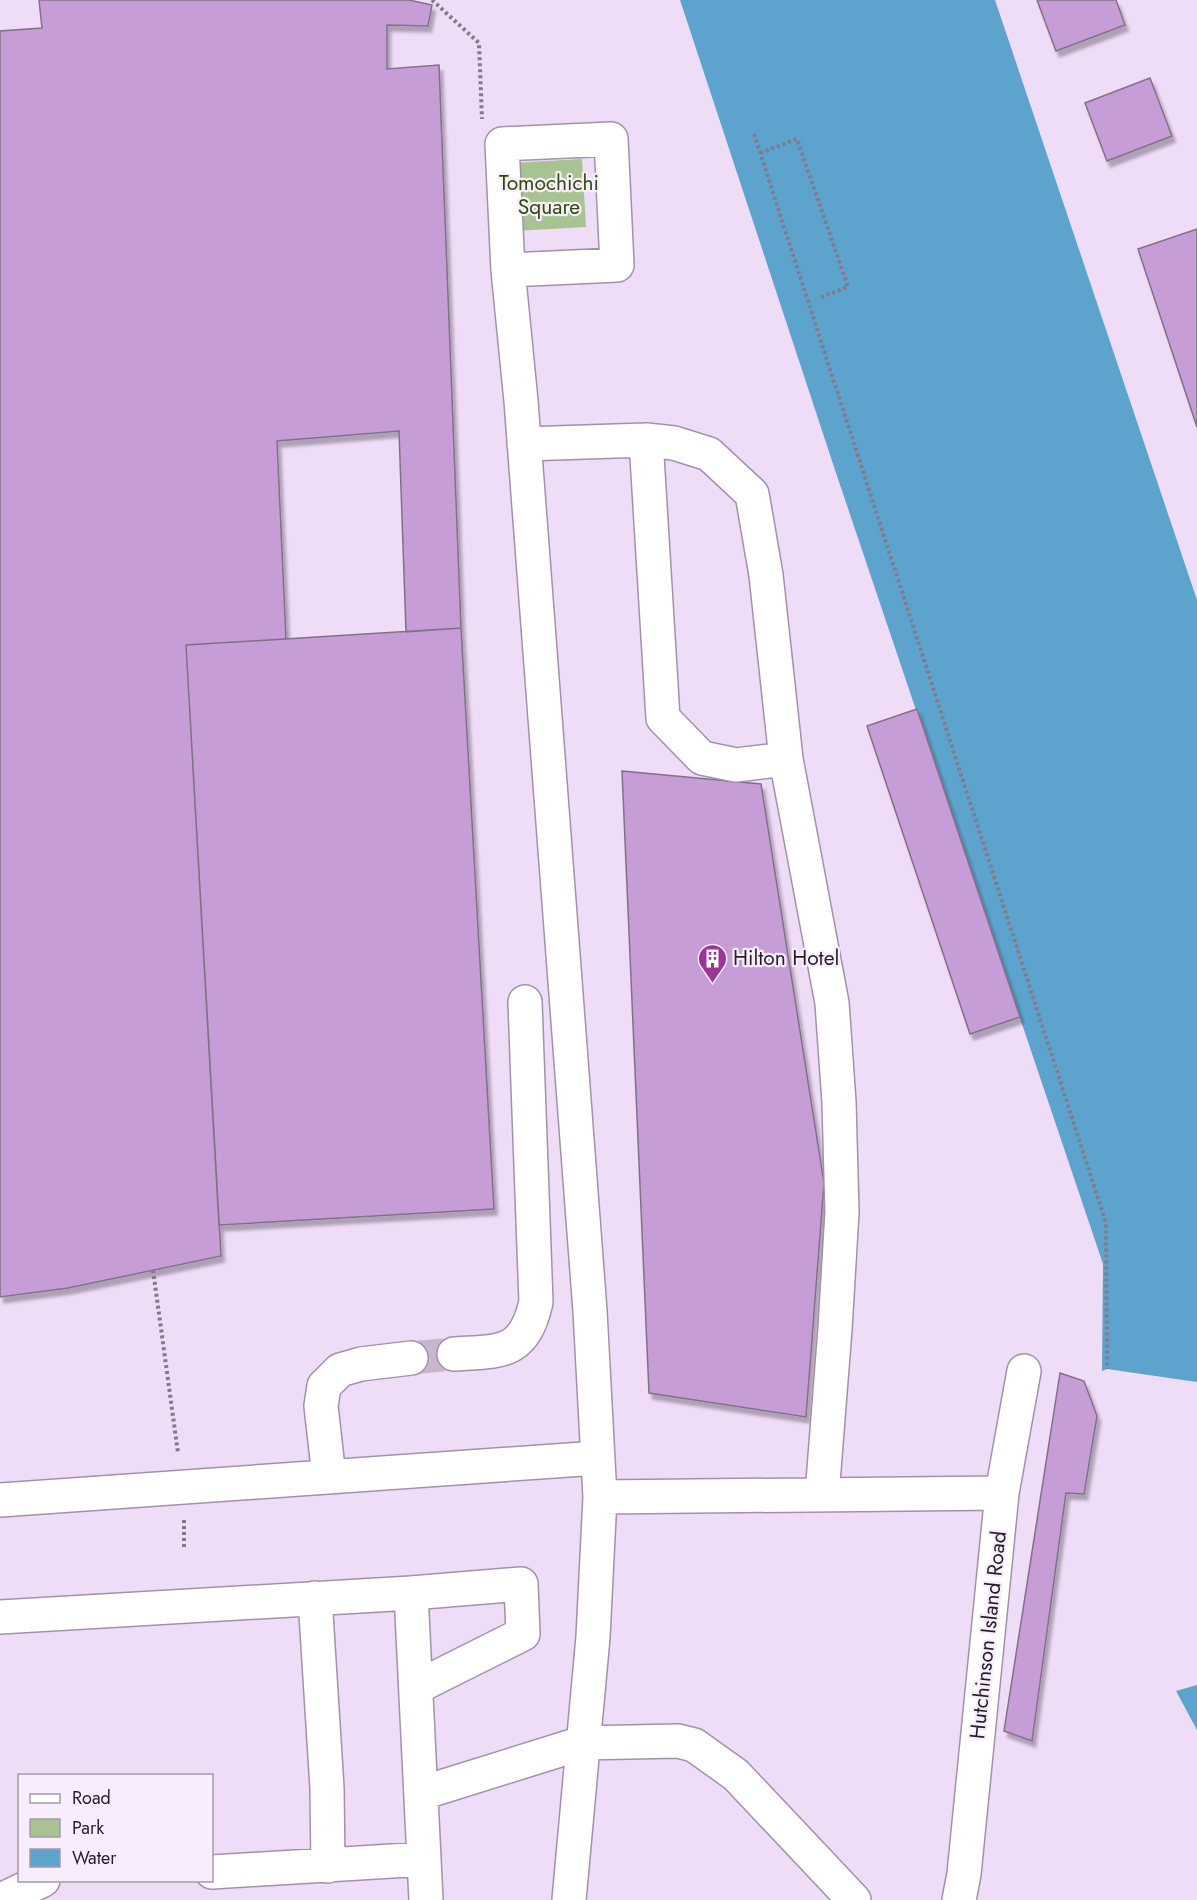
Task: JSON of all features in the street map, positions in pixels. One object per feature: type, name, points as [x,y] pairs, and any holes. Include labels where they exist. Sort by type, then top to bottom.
[{"type":"street","points":[[508,270],[617,265],[611,139],[502,144],[508,270],[524,444],[588,1287],[600,1497],[593,1637],[569,1900]]},
{"type":"street","points":[[524,444],[646,440],[674,443],[709,454],[752,494],[766,576],[786,759],[832,1003],[839,1102],[843,1212],[822,1495]]},
{"type":"street","points":[[646,440],[663,718],[702,758],[736,765],[786,759]]},
{"type":"street","points":[[454,1354],[499,1351],[518,1342],[531,1324],[536,1302],[525,1002]]},
{"type":"street","points":[[329,1477],[321,1406],[324,1386],[340,1371],[361,1364],[411,1358]]},
{"type":"street","name":"Hutchinson Island Road","points":[[959,1900],[964,1874],[1002,1493],[1024,1371]]},
{"type":"street","points":[[0,1500],[597,1458]]},
{"type":"street","points":[[600,1497],[1002,1493]]},
{"type":"street","points":[[0,1617],[411,1593],[521,1584],[523,1634],[417,1686]]},
{"type":"street","points":[[411,1593],[426,1900]]},
{"type":"street","points":[[315,1598],[327,1788],[328,1866]]},
{"type":"street","points":[[422,1793],[582,1743],[678,1741],[694,1745],[736,1775],[854,1900]]},
{"type":"street","points":[[213,1872],[424,1859]]},
{"type":"street","points":[[1,1900],[41,1882]]},
{"type":"path","points":[[432,0],[479,43],[482,119],[502,144]]},
{"type":"path","points":[[754,134],[1106,1223],[1107,1369]]},
{"type":"path","points":[[760,153],[797,139],[848,287],[818,298]]},
{"type":"path","points":[[153,1270],[182,1487],[184,1547]]},
{"type":"green space","name":"Tomochichi Square","points":[[582,159],[586,227],[515,231],[513,163]]},
{"type":"water","points":[[680,0],[995,0],[1197,600],[1197,1382],[1107,1369],[1102,1371],[1103,1264],[835,470]]},
{"type":"water","points":[[1197,1685],[1197,1730],[1176,1691]]},
{"type":"building","points":[[39,0],[409,0],[432,5],[428,26],[387,25],[387,69],[439,65],[461,628],[406,632],[399,431],[277,441],[286,639],[186,645],[221,1256],[68,1288],[0,1297],[0,31],[42,28]]},
{"type":"building","points":[[1037,0],[1116,0],[1125,25],[1056,51]]},
{"type":"building","points":[[1150,78],[1172,136],[1107,161],[1085,103]]},
{"type":"building","points":[[1197,229],[1197,427],[1138,249]]},
{"type":"building","points":[[461,628],[494,1209],[219,1225],[186,645]]},
{"type":"building","points":[[917,709],[1020,1017],[970,1034],[867,726]]},
{"type":"building","name":"Hilton Hotel","points":[[622,771],[761,784],[824,1183],[806,1417],[649,1393]]},
{"type":"building","points":[[1060,1373],[1084,1381],[1097,1416],[1084,1494],[1066,1493],[1032,1741],[1004,1731]]},
{"type":"tunnel","points":[[411,1358],[454,1354]]},
{"type":"place","name":"Hilton Hotel","points":[[712,984]]}]
